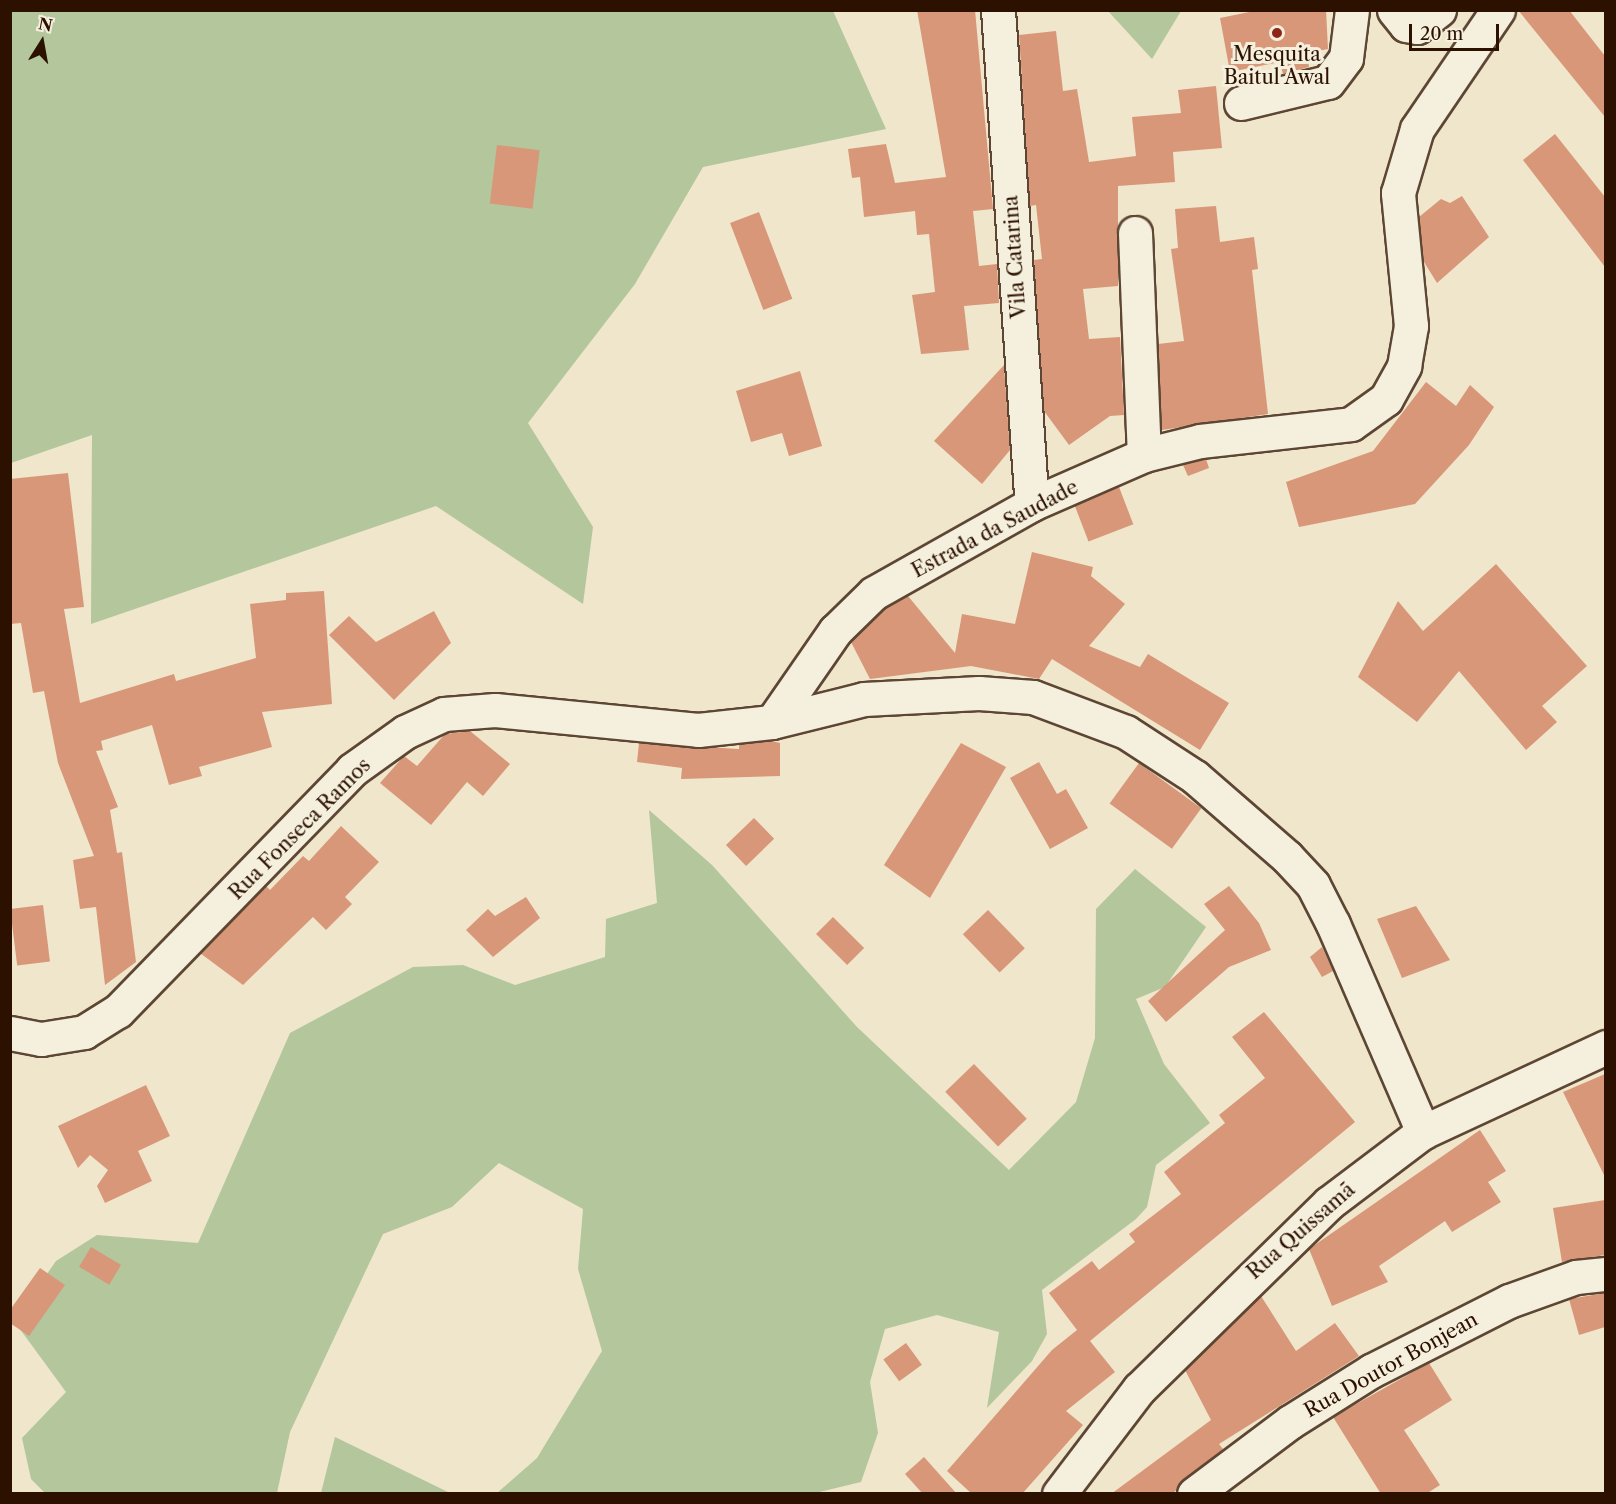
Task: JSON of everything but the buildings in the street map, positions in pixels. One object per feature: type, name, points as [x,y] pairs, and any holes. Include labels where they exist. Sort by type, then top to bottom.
[{"type":"street","name":"Vila Catarina","points":[[998,10],[1032,504]]},
{"type":"street","points":[[1241,103],[1328,82],[1346,58],[1352,10]]},
{"type":"street","points":[[1394,10],[1406,25],[1417,27],[1439,10]]},
{"type":"street","name":"Estrada da Saudade","points":[[772,722],[835,631],[874,593],[1032,504],[1144,455],[1200,441],[1351,424],[1386,399],[1404,366],[1411,326],[1398,193],[1417,129],[1492,12]]},
{"type":"street","points":[[1135,233],[1144,455]]},
{"type":"street","name":"Rua Fonseca Ramos","points":[[10,1033],[41,1039],[84,1032],[118,1011],[352,770],[405,732],[444,714],[495,710],[698,730],[772,722],[864,699],[979,693],[1033,698],[1126,732],[1195,777],[1313,885],[1423,1132]]},
{"type":"street","name":"Rua Quissamã","points":[[1059,1494],[1139,1389],[1230,1294],[1329,1203],[1423,1132],[1605,1047]]},
{"type":"street","name":"Rua Doutor Bonjean","points":[[1194,1494],[1290,1422],[1371,1371],[1509,1301],[1576,1277],[1605,1274]]},
{"type":"green space","points":[[10,11],[833,11],[886,129],[703,167],[635,284],[528,423],[593,527],[583,604],[436,506],[91,624],[92,435],[11,463]]},
{"type":"green space","points":[[1108,11],[1181,11],[1152,59]]},
{"type":"green space","points":[[649,810],[712,865],[857,1027],[1009,1170],[1076,1102],[1095,1038],[1096,909],[1135,869],[1206,927],[1165,987],[1136,999],[1164,1064],[1210,1123],[1156,1165],[1147,1207],[1136,1219],[1042,1290],[1047,1334],[1032,1361],[987,1408],[999,1332],[937,1315],[885,1329],[870,1382],[878,1433],[861,1482],[811,1494],[497,1493],[537,1458],[602,1351],[578,1269],[583,1209],[499,1163],[452,1207],[383,1234],[290,1432],[277,1493],[45,1493],[31,1479],[22,1438],[66,1392],[14,1321],[56,1261],[97,1235],[198,1243],[290,1033],[413,967],[463,965],[515,985],[605,957],[606,919],[657,903]]},
{"type":"green space","points":[[335,1437],[450,1493],[321,1493]]},
{"type":"place","name":"Mesquita Baitul Awal","points":[[1277,33]]}]
